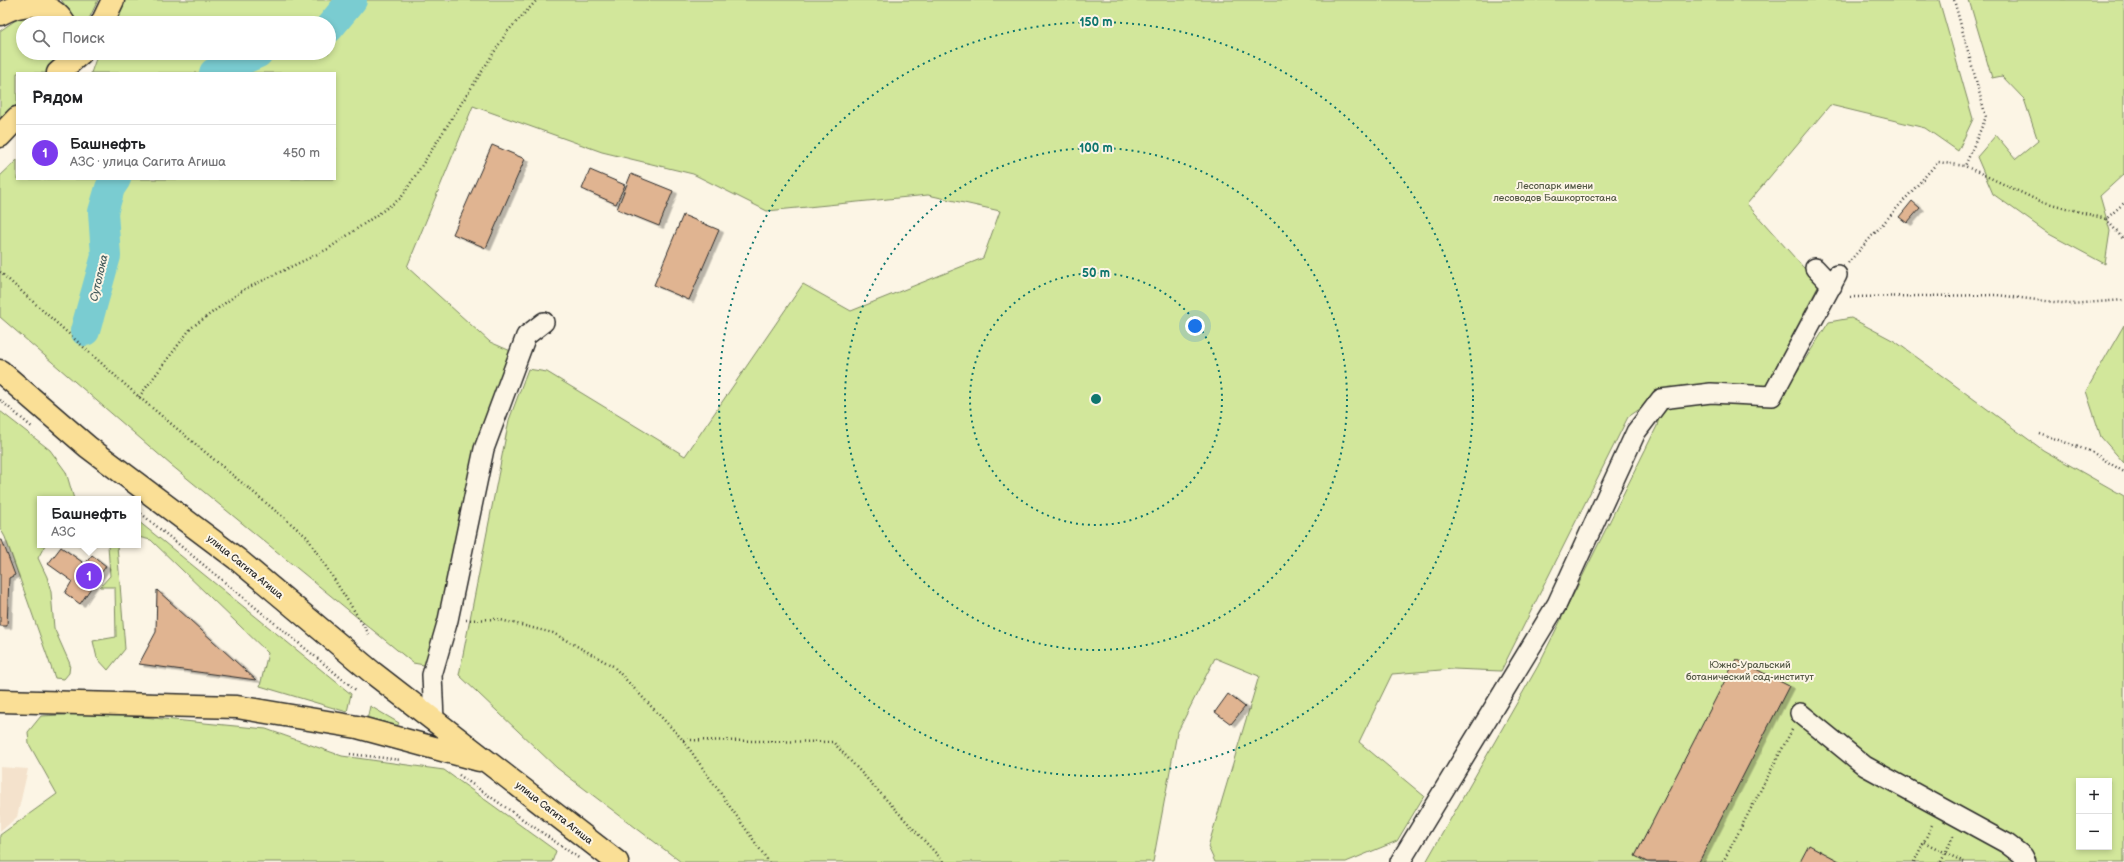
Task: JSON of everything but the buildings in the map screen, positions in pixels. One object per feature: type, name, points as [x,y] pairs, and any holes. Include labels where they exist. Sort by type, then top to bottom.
[{"type":"main road","points":[[105,16],[113,0]]},
{"type":"main road","points":[[0,14],[12,7],[31,4],[42,5],[55,11],[59,16]]},
{"type":"main road","points":[[0,136],[16,119]]},
{"type":"main road","name":"улица Сагита Агиша","points":[[0,370],[88,447],[237,559],[372,673],[617,862]]},
{"type":"main road","name":"улица Сагита Агиша","points":[[0,701],[237,707],[356,726],[490,763]]},
{"type":"street","points":[[1400,862],[1557,604],[1636,432],[1661,399],[1711,393],[1772,396],[1834,281],[1815,268]]},
{"type":"street","points":[[434,720],[432,675],[448,620],[484,449],[526,336],[544,322]]},
{"type":"street","points":[[1800,713],[1865,766],[2006,843],[2023,856],[2026,862]]},
{"type":"path","points":[[139,397],[191,328],[243,290],[328,249],[401,198],[507,32],[537,0]]},
{"type":"path","points":[[1954,0],[1986,117],[1965,166]]},
{"type":"path","points":[[1834,281],[1938,162],[1965,166],[2037,200],[2106,219],[2124,240]]},
{"type":"path","points":[[2106,219],[2124,203]]},
{"type":"path","points":[[0,272],[139,397],[307,537],[369,634]]},
{"type":"path","points":[[1850,297],[1997,295],[2070,304],[2124,300]]},
{"type":"path","points":[[2039,433],[2092,452],[2124,472]]},
{"type":"path","points":[[141,513],[358,691]]},
{"type":"path","points":[[448,620],[497,619],[553,633],[613,666],[683,740],[769,862]]},
{"type":"path","points":[[1723,862],[1800,713]]},
{"type":"path","points":[[683,740],[833,742],[944,862]]},
{"type":"path","points":[[350,754],[403,761]]},
{"type":"path","points":[[458,775],[583,862]]},
{"type":"path","points":[[1914,862],[1941,808]]},
{"type":"path","points":[[1941,862],[1961,819]]},
{"type":"path","points":[[1924,842],[1964,862]]},
{"type":"shaded area","points":[[0,767],[28,769],[17,817],[0,832]]},
{"type":"green space","points":[[61,0],[98,0],[90,16],[73,16]]},
{"type":"green space","points":[[122,0],[1939,0],[1973,119],[1958,151],[1925,128],[1830,105],[1747,204],[1819,285],[1764,389],[1777,403],[1829,322],[1851,318],[1896,342],[2043,450],[2124,496],[2124,862],[1426,862],[1538,666],[1657,426],[1665,392],[1628,417],[1501,671],[1453,669],[1392,674],[1359,742],[1424,796],[1397,841],[1346,862],[1215,862],[1208,847],[1259,676],[1215,658],[1177,733],[1153,862],[681,862],[557,768],[459,675],[509,420],[528,369],[547,372],[685,456],[803,284],[851,311],[983,258],[1000,211],[928,195],[767,211],[693,174],[602,152],[473,106],[407,267],[490,342],[513,352],[429,661],[424,665],[413,663],[171,465],[0,317],[0,176],[16,161],[16,180],[336,180],[336,72],[91,72],[96,60],[336,60],[336,16],[115,16]]},
{"type":"green space","points":[[1969,0],[2124,0],[2124,174],[2100,196],[2110,231],[2105,264],[2049,234],[1993,194],[1977,157],[1996,135],[2016,159],[2038,141],[2024,99],[2002,76],[1992,78]]},
{"type":"green space","points":[[16,20],[16,60],[58,60],[58,64],[49,72],[16,72],[16,105],[0,121],[0,31]]},
{"type":"green space","points":[[2124,325],[2124,463],[2101,437],[2086,391]]},
{"type":"green space","points":[[0,411],[50,450],[66,472],[73,496],[37,496],[37,548],[43,548],[38,558],[47,577],[51,592],[54,628],[70,664],[69,673],[64,679],[55,678],[5,537],[0,528]]},
{"type":"green space","points":[[141,523],[351,694],[347,712],[260,686],[268,653],[151,540],[141,538]]},
{"type":"green space","points":[[108,548],[117,548],[125,649],[108,670],[97,658],[93,641],[116,637],[115,587],[100,587],[110,576]]},
{"type":"green space","points":[[370,706],[399,723],[396,728],[367,720]]},
{"type":"green space","points":[[102,713],[266,729],[342,756],[444,770],[556,851],[552,862],[0,862],[0,835],[57,794],[29,744],[28,732],[41,716]]},
{"type":"waterway","name":"Сутолока","points":[[336,19],[352,0]]},
{"type":"waterway","name":"Сутолока","points":[[216,72],[243,60]]},
{"type":"waterway","name":"Сутолока","points":[[85,331],[106,256],[103,212],[110,188],[115,180]]},
{"type":"place","name":"Башнефть","points":[[89,576]]},
{"type":"park label","name":"Лесопарк имени лесоводов Башкортостана","points":[[1555,192]]},
{"type":"park label","name":"Южно-Уральский ботанический сад-институт","points":[[1750,670]]}]
